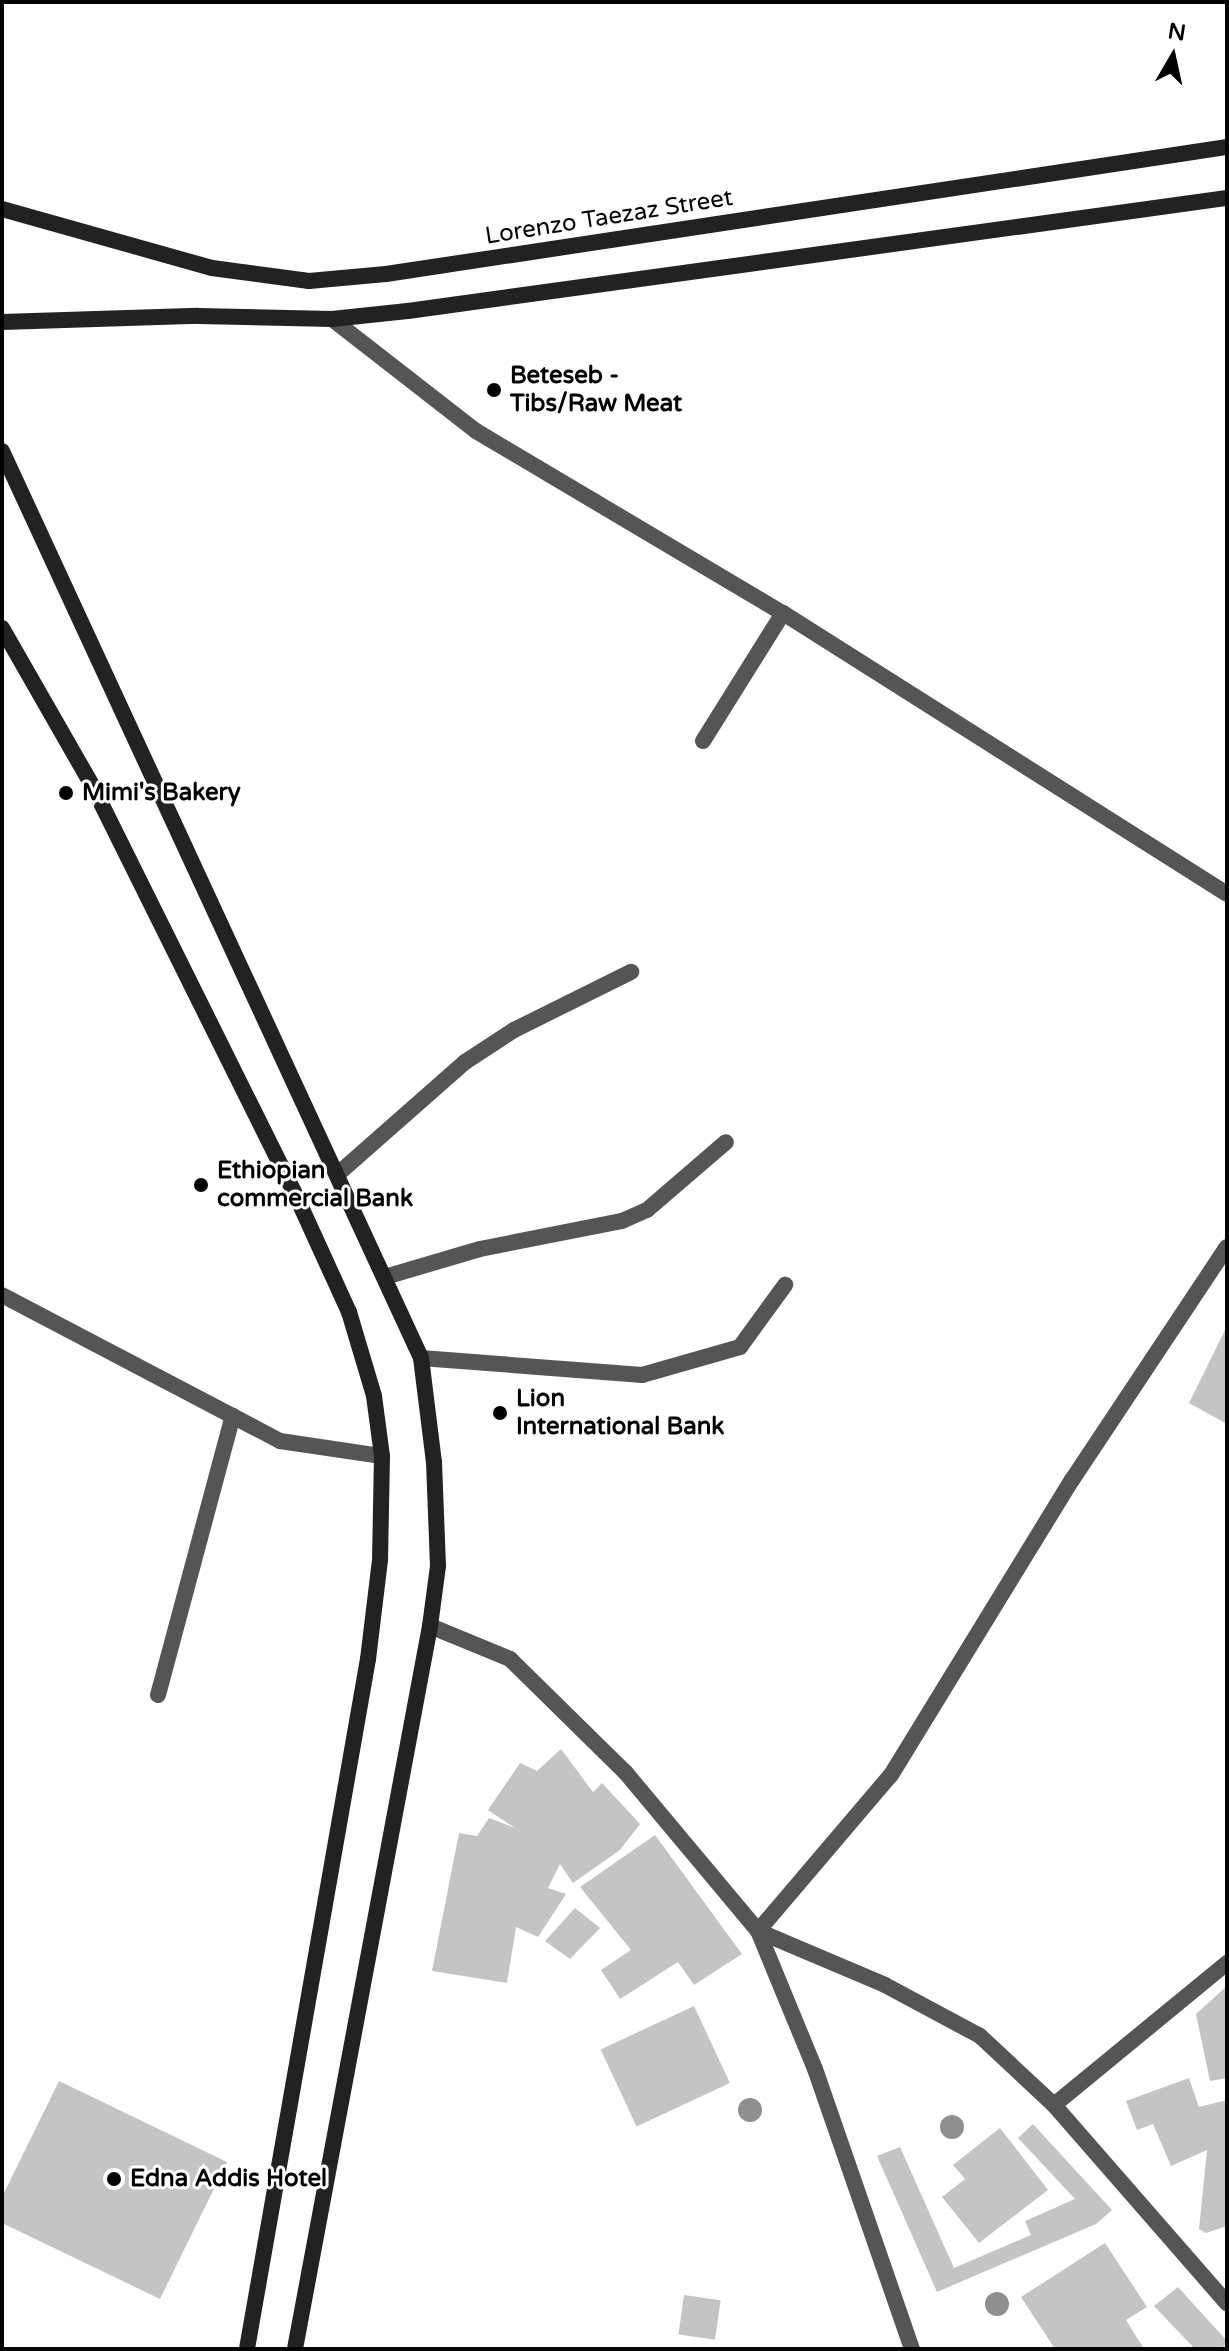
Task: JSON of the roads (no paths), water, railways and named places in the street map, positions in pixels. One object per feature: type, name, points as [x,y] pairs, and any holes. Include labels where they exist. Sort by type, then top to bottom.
[{"type":"main road","name":"Lorenzo Taezaz Street","points":[[2,209],[212,268],[309,281],[402,272],[1227,147]]},
{"type":"main road","points":[[2,322],[198,316],[332,319],[1227,198]]},
{"type":"main road","points":[[2,451],[339,1173],[421,1358],[437,1536],[430,1626],[295,2349]]},
{"type":"main road","points":[[2,628],[92,785],[343,1298],[374,1396],[382,1456],[380,1560],[368,1659],[247,2349]]},
{"type":"street","points":[[332,319],[476,431],[783,613],[1227,894]]},
{"type":"street","points":[[703,741],[783,613]]},
{"type":"street","points":[[339,1173],[465,1062],[514,1030],[631,972]]},
{"type":"street","points":[[385,1277],[480,1249],[622,1221],[647,1210],[726,1142]]},
{"type":"street","points":[[758,1931],[891,1775],[1072,1480],[1227,1247]]},
{"type":"street","points":[[421,1358],[642,1375],[740,1347],[785,1285]]},
{"type":"street","points":[[3,1300],[280,1441],[382,1456]]},
{"type":"street","points":[[158,1695],[233,1416]]},
{"type":"street","points":[[430,1626],[510,1659],[626,1773],[758,1931],[815,2069],[912,2349]]},
{"type":"street","points":[[758,1931],[885,1985],[980,2036],[1054,2105],[1227,2303]]},
{"type":"street","points":[[1054,2105],[1227,1963]]},
{"type":"place","name":"Beteseb - Tibs/Raw Meat","points":[[494,390]]},
{"type":"place","name":"Mimi's Bakery","points":[[66,793]]},
{"type":"place","name":"Ethiopian commercial Bank","points":[[201,1185]]},
{"type":"place","name":"Lion International Bank","points":[[500,1413]]},
{"type":"place","name":"Edna Addis Hotel","points":[[114,2179]]}]
